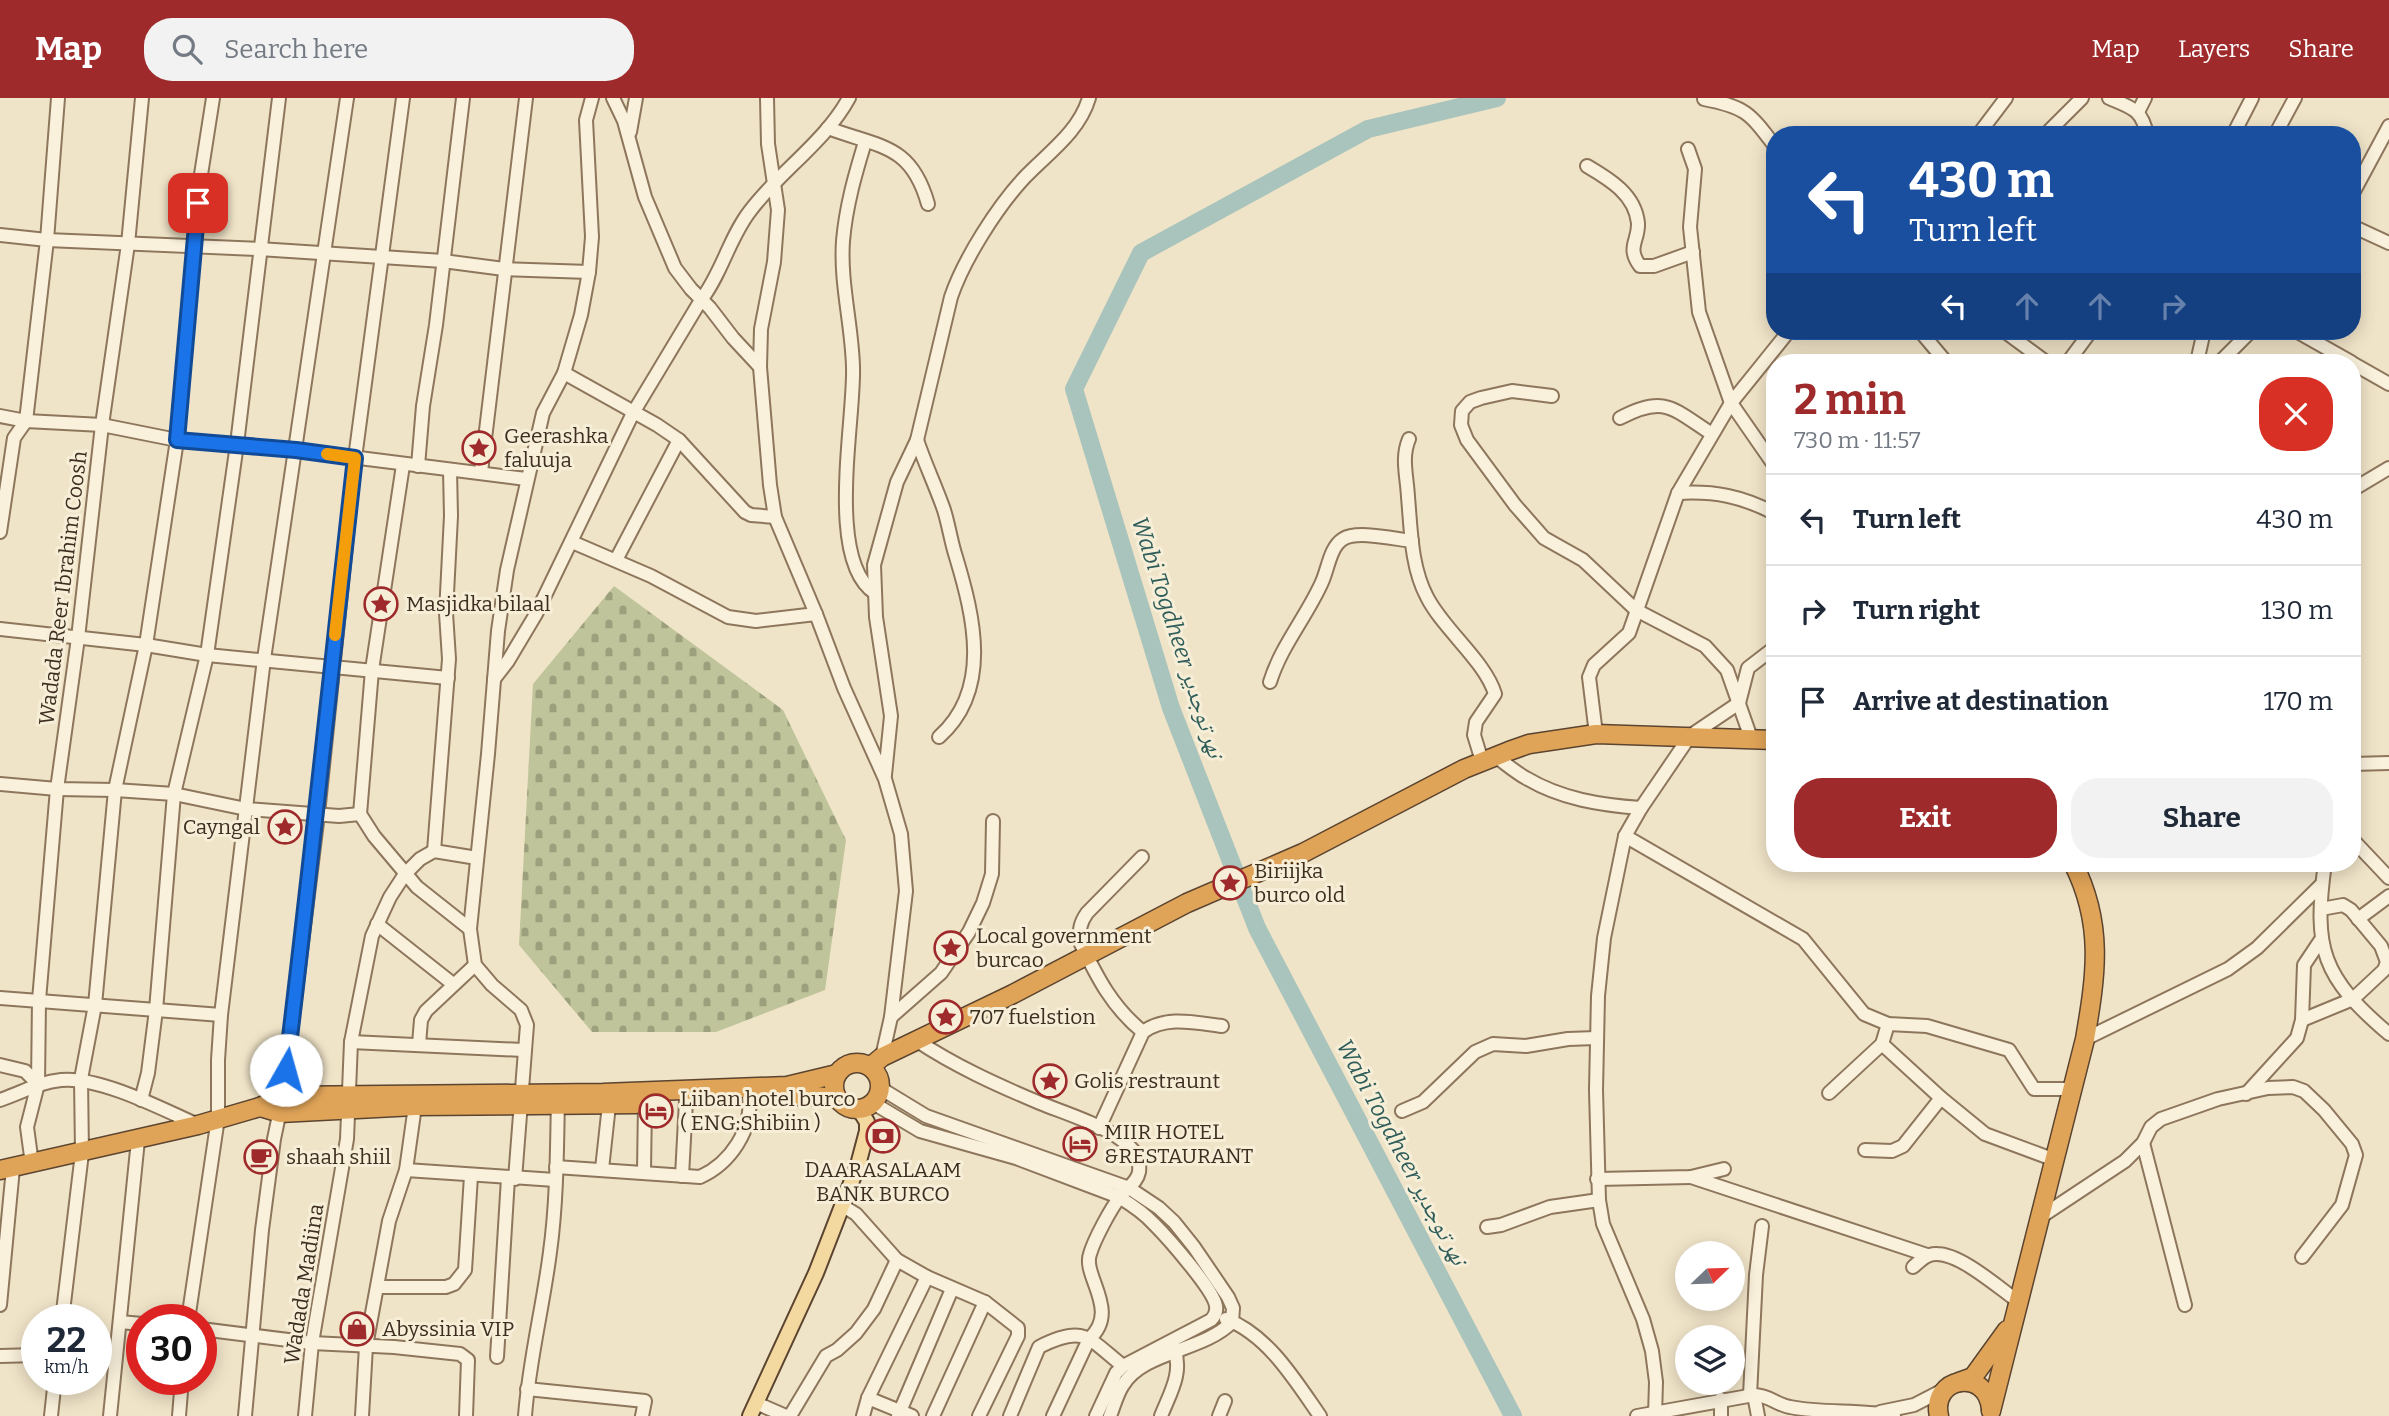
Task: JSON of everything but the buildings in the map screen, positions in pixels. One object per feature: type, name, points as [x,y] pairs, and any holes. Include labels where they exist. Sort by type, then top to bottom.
[{"type":"highway","points":[[7,1169],[138,1140],[260,1107],[349,1102],[558,1099],[787,1086],[836,1074],[848,1064],[876,1062],[1188,903],[1303,853],[1488,759],[1529,744],[1596,734],[1766,739]]},
{"type":"highway","points":[[1990,1413],[2073,1089],[2095,985],[2096,947],[2086,892],[2077,872]]},
{"type":"highway","points":[[836,1074],[834,1091],[843,1105],[871,1100],[879,1080],[876,1062]]},
{"type":"highway","points":[[558,1099],[609,1105],[749,1096],[816,1096],[838,1099]]},
{"type":"highway","points":[[349,1102],[415,1107],[520,1099]]},
{"type":"highway","points":[[1939,1416],[1939,1401],[1952,1385],[1973,1377],[2013,1321]]},
{"type":"highway","points":[[1952,1385],[1973,1383],[1981,1387],[1987,1394],[1990,1413]]},
{"type":"main road","points":[[753,1410],[816,1273],[843,1206],[867,1131],[871,1100]]},
{"type":"street","points":[[0,532],[14,438],[26,421],[47,240],[58,98]]},
{"type":"street","name":"Wadada Reer Ibrahim Coosh","points":[[32,1164],[27,1127],[38,1084],[39,1000],[57,789],[78,638],[102,425],[128,244],[142,98]]},
{"type":"street","points":[[63,1304],[82,1153],[81,1079],[95,1005],[115,790],[146,645],[177,440],[200,181],[213,98]]},
{"type":"street","points":[[141,1100],[148,1073],[156,1010],[174,794],[207,655],[237,444],[279,98]]},
{"type":"street","points":[[190,1304],[218,1118],[221,1015],[264,659],[347,98]]},
{"type":"street","points":[[245,1416],[262,1230],[281,1105],[318,814],[331,667],[355,458],[404,98]]},
{"type":"street","points":[[418,466],[463,98]]},
{"type":"street","points":[[481,472],[526,98]]},
{"type":"street","points":[[497,1357],[511,1178],[527,1025],[521,1010],[492,985],[475,965],[470,929],[501,603],[526,479],[543,413],[564,373],[581,315],[589,272],[592,237],[586,120],[592,98]]},
{"type":"street","points":[[613,98],[624,121],[645,197],[675,268],[760,367]]},
{"type":"street","points":[[628,142],[636,98]]},
{"type":"street","points":[[766,98],[768,144],[778,210],[761,329],[760,367],[775,517],[844,688],[885,779],[901,835],[906,891],[891,1017],[876,1062]]},
{"type":"street","points":[[493,680],[521,640],[572,542],[633,413],[713,284],[734,234],[760,197],[828,128],[849,98]]},
{"type":"street","points":[[885,779],[891,716],[887,675],[876,617],[873,572],[897,482],[917,440],[957,278],[1005,200],[1068,135],[1081,118],[1089,98]]},
{"type":"street","points":[[1985,126],[2006,98]]},
{"type":"street","points":[[2054,126],[2082,98]]},
{"type":"street","points":[[2109,98],[2138,112],[2144,118],[2145,126]]},
{"type":"street","points":[[2138,112],[2145,98]]},
{"type":"street","points":[[2238,126],[2252,98]]},
{"type":"street","points":[[2280,126],[2295,98]]},
{"type":"street","points":[[1704,99],[1734,105],[1750,114],[1766,135]]},
{"type":"street","points":[[2361,178],[2389,126]]},
{"type":"street","points":[[828,128],[889,150],[909,163],[922,182],[928,204]]},
{"type":"street","points":[[865,142],[846,210],[843,240],[843,275],[854,372],[846,501],[851,551],[858,575],[866,587],[875,593]]},
{"type":"street","points":[[1688,149],[1695,169],[1690,227],[1699,312],[1731,403],[1766,453]]},
{"type":"street","points":[[1587,166],[1618,186],[1629,199],[1638,224],[1632,249],[1640,266],[1654,266],[1693,252]]},
{"type":"street","points":[[2361,233],[2389,243]]},
{"type":"street","points":[[0,234],[47,240],[259,249],[589,272]]},
{"type":"street","points":[[1770,354],[1782,340]]},
{"type":"street","points":[[1928,340],[1940,354]]},
{"type":"street","points":[[2016,340],[2035,354]]},
{"type":"street","points":[[2228,354],[2242,340]]},
{"type":"street","points":[[2312,340],[2336,354]]},
{"type":"street","points":[[1596,734],[1589,677],[1594,665],[1629,633],[1678,493],[1731,403],[1766,360]]},
{"type":"street","points":[[2361,368],[2389,384]]},
{"type":"street","points":[[564,373],[679,440],[745,512],[775,517]]},
{"type":"street","points":[[1552,396],[1512,391],[1470,402],[1462,411],[1461,425],[1467,440],[1515,505],[1544,538],[1583,560],[1636,610],[1706,646],[1727,670],[1751,738]]},
{"type":"street","points":[[1620,418],[1640,408],[1654,405],[1671,408],[1712,434]]},
{"type":"street","points":[[0,416],[26,421],[102,425],[177,440],[296,450],[526,479]]},
{"type":"street","points":[[1409,439],[1404,463],[1412,541],[1427,597],[1493,686],[1495,694],[1476,722],[1474,735],[1488,759],[1565,796],[1584,802],[1640,808]]},
{"type":"street","points":[[616,560],[679,440]]},
{"type":"street","points":[[917,440],[944,511],[974,628],[970,688],[961,712],[939,737]]},
{"type":"street","points":[[403,465],[372,670],[360,814],[405,874],[424,893],[470,929]]},
{"type":"street","points":[[2361,485],[2389,468]]},
{"type":"street","points":[[450,470],[451,516],[446,613],[448,678],[434,851],[477,858]]},
{"type":"street","points":[[1678,493],[1714,494],[1750,500],[1766,509]]},
{"type":"street","points":[[1270,682],[1284,650],[1322,583],[1338,544],[1343,539],[1359,535],[1412,541]]},
{"type":"street","points":[[572,542],[651,576],[718,612],[743,621],[781,620],[816,614]]},
{"type":"street","points":[[0,629],[146,645],[207,655],[448,678]]},
{"type":"street","points":[[1654,1414],[1656,1382],[1652,1350],[1643,1319],[1603,1224],[1599,1200],[1596,1038],[1604,938],[1625,836],[1640,808],[1690,736],[1738,703],[1748,668],[1766,654]]},
{"type":"street","points":[[2361,764],[2389,763]]},
{"type":"street","points":[[0,784],[174,794],[246,809],[360,814]]},
{"type":"street","points":[[891,1017],[916,992],[941,973],[969,932],[983,903],[992,874],[993,821]]},
{"type":"street","points":[[1625,836],[1803,939],[1864,1014],[1888,1024],[1927,1026],[2009,1050],[2034,1089],[2073,1089]]},
{"type":"street","points":[[2361,848],[2389,878]]},
{"type":"street","name":"Wadada Madiina","points":[[305,1416],[312,1343],[347,1139],[351,1042],[365,966],[377,923],[390,897],[405,874],[420,859],[434,851]]},
{"type":"street","points":[[1142,857],[1081,923],[1080,942],[1109,997],[1125,1018],[1143,1031]]},
{"type":"street","points":[[2324,872],[2320,941],[2335,979],[2370,1018],[2389,1034]]},
{"type":"street","points":[[2085,1039],[2228,969],[2257,948],[2322,884]]},
{"type":"street","points":[[2358,919],[2389,896]]},
{"type":"street","points":[[2302,1020],[2353,999],[2384,970],[2387,962],[2381,946],[2343,905],[2321,909]]},
{"type":"street","points":[[377,923],[453,985]]},
{"type":"street","points":[[2245,1095],[2297,1038],[2302,1020],[2304,965],[2320,941]]},
{"type":"street","points":[[419,1044],[421,1020],[426,1011],[475,965]]},
{"type":"street","points":[[0,998],[221,1015]]},
{"type":"street","points":[[1100,1128],[1143,1031],[1157,1024],[1175,1021],[1222,1027]]},
{"type":"street","points":[[1829,1093],[1882,1044],[1888,1024]]},
{"type":"street","points":[[1402,1111],[1423,1102],[1475,1052],[1484,1048],[1500,1044],[1526,1046],[1568,1038],[1596,1038]]},
{"type":"street","points":[[916,1040],[947,1060],[998,1086],[1100,1128],[1132,1148],[1139,1159],[1138,1177],[1124,1193],[1088,1257],[1101,1303],[1098,1326],[1088,1339],[1053,1416]]},
{"type":"street","points":[[351,1042],[523,1050]]},
{"type":"street","points":[[1882,1044],[1941,1098],[1985,1133],[2055,1160]]},
{"type":"street","points":[[0,1065],[25,1071],[38,1084]]},
{"type":"street","points":[[0,1100],[38,1084],[81,1079],[141,1100],[198,1125]]},
{"type":"street","points":[[2038,1218],[2125,1161],[2143,1143],[2151,1127],[2161,1119],[2207,1102],[2281,1086],[2304,1091],[2331,1118],[2352,1144],[2356,1155],[2342,1205],[2301,1257]]},
{"type":"street","points":[[406,1170],[511,1178],[603,1169],[701,1177],[731,1153],[747,1126],[749,1096]]},
{"type":"street","points":[[1865,1150],[1892,1151],[1903,1146],[1941,1098]]},
{"type":"street","points":[[525,1416],[527,1389],[550,1254],[558,1099]]},
{"type":"street","points":[[871,1100],[926,1116],[1159,1208],[1194,1247],[1228,1297],[1233,1308],[1232,1322],[1217,1334],[1174,1346],[1123,1366],[1116,1373],[1096,1416]]},
{"type":"street","points":[[871,1100],[920,1131],[1018,1153]]},
{"type":"street","points":[[682,1176],[686,1101]]},
{"type":"street","points":[[644,1171],[645,1103]]},
{"type":"street","points":[[603,1169],[609,1105]]},
{"type":"street","points":[[362,1416],[366,1346],[389,1221],[406,1170],[415,1107]]},
{"type":"street","points":[[920,1131],[926,1116]]},
{"type":"street","points":[[110,1416],[138,1140]]},
{"type":"street","points":[[2143,1143],[2185,1305]]},
{"type":"street","points":[[0,1305],[7,1169]]},
{"type":"street","points":[[1597,1180],[1691,1177],[1724,1169]]},
{"type":"street","points":[[377,1287],[446,1287],[460,1279],[467,1260],[466,1234],[471,1176]]},
{"type":"street","points":[[1691,1177],[1927,1255],[1938,1254],[1965,1264],[2019,1302]]},
{"type":"street","points":[[1110,1416],[1123,1385],[1133,1373],[1211,1320],[1217,1308],[1189,1265],[1124,1193]]},
{"type":"street","points":[[1488,1227],[1550,1207],[1599,1200]]},
{"type":"street","points":[[843,1206],[856,1214],[897,1260],[952,1289],[985,1302],[1015,1324],[1018,1331],[979,1416]]},
{"type":"street","points":[[1759,1416],[1752,1395],[1756,1275],[1762,1226]]},
{"type":"street","points":[[1913,1266],[1927,1255]]},
{"type":"street","points":[[753,1410],[788,1416],[826,1356],[838,1350],[856,1333],[874,1309],[897,1260]]},
{"type":"street","points":[[863,1416],[868,1398],[927,1277]]},
{"type":"street","points":[[868,1398],[903,1414],[952,1289]]},
{"type":"street","points":[[933,1416],[985,1302]]},
{"type":"street","points":[[1215,1315],[1232,1322],[1261,1342],[1285,1368],[1320,1416]]},
{"type":"street","points":[[120,1322],[126,1323]]},
{"type":"street","points":[[217,1331],[312,1343],[435,1350],[464,1356],[469,1365],[466,1416]]},
{"type":"street","points":[[1010,1416],[1039,1347],[1064,1335],[1088,1339],[1123,1366]]},
{"type":"street","points":[[1161,1416],[1179,1372],[1174,1346]]},
{"type":"street","points":[[0,1356],[21,1355]]},
{"type":"street","points":[[1637,1416],[1752,1395],[1770,1398],[1791,1408],[1839,1413],[1877,1412],[1914,1405],[1952,1385]]},
{"type":"street","points":[[527,1389],[645,1401],[642,1416]]},
{"type":"street","points":[[51,1416],[53,1395]]},
{"type":"street","points":[[179,1416],[181,1395]]},
{"type":"street","points":[[1721,1399],[1721,1416]]},
{"type":"street","points":[[1219,1416],[1224,1401]]},
{"type":"street","points":[[1877,1412],[1894,1416]]},
{"type":"green space","points":[[614,586],[783,710],[846,840],[825,990],[716,1032],[592,1032],[519,945],[533,684]]},
{"type":"waterway","name":"Wabi Togdheer نهر توجدير","points":[[1497,98],[1368,129],[1141,253],[1074,389],[1171,708],[1257,928],[1513,1416]]},
{"type":"slow traffic","points":[[327,454],[355,458],[335,635]]},
{"type":"place","name":"Geerashka faluuja","points":[[479,448]]},
{"type":"place","name":"Masjidka bilaal","points":[[381,604]]},
{"type":"place","name":"Cayngal","points":[[285,827]]},
{"type":"place","name":"Biriijka burco old","points":[[1230,883]]},
{"type":"place","name":"Local government burcao","points":[[951,948]]},
{"type":"place","name":"707 fuelstion","points":[[946,1017]]},
{"type":"place","name":"Golis restraunt","points":[[1050,1081]]},
{"type":"place","name":"Liiban hotel burco ( ENG:Shibiin )","points":[[656,1111]]},
{"type":"place","name":"DAARASALAAM BANK BURCO","points":[[883,1136]]},
{"type":"place","name":"MIIR HOTEL &RESTAURANT","points":[[1080,1144]]},
{"type":"place","name":"shaah shiil","points":[[261,1157]]},
{"type":"place","name":"Abyssinia VIP","points":[[357,1329]]},
{"type":"route","points":[[198,203],[177,440],[355,458],[331,667],[318,814],[286,1070]]}]
